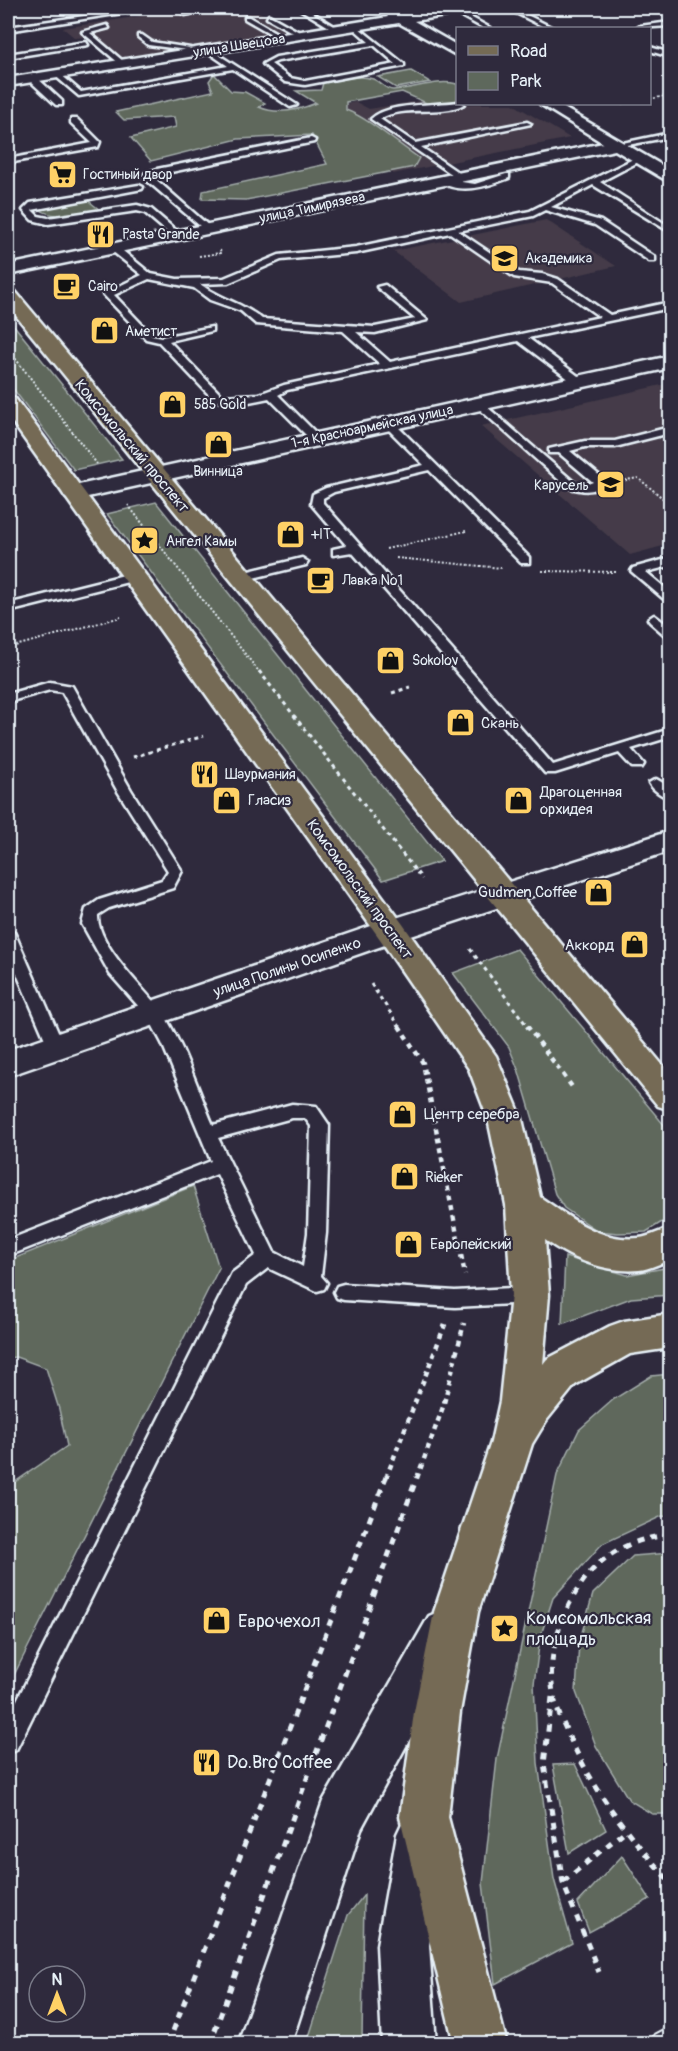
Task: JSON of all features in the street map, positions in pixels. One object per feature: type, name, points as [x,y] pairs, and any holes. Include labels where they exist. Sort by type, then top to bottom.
[{"type":"main road","name":"Комсомольский проспект","points":[[8,295],[670,1097]]},
{"type":"main road","name":"Комсомольский проспект","points":[[11,414],[136,576],[391,931],[484,1065],[505,1119],[524,1205],[530,1295],[520,1401],[512,1442]]},
{"type":"main road","points":[[524,1205],[573,1240],[600,1251],[639,1254],[670,1244]]},
{"type":"main road","points":[[481,2043],[424,1817],[437,1712],[456,1612],[512,1442],[532,1408],[561,1372],[624,1338],[670,1331]]},
{"type":"street","points":[[380,8],[456,51]]},
{"type":"street","name":"улица Швецова","points":[[8,82],[470,8]]},
{"type":"street","points":[[549,105],[670,176]]},
{"type":"street","name":"улица Тимирязева","points":[[8,270],[617,145]]},
{"type":"street","name":"1-я Красноармейская улица","points":[[74,493],[155,473],[670,362]]},
{"type":"street","name":"улица Полины Осипенко","points":[[8,1063],[391,931],[670,841]]},
{"type":"street","points":[[264,2043],[340,1818],[456,1612]]},
{"type":"street","points":[[410,2043],[403,1945],[424,1817]]},
{"type":"lane","points":[[8,29],[150,8]]},
{"type":"lane","points":[[177,8],[187,14]]},
{"type":"lane","points":[[301,8],[336,29]]},
{"type":"lane","points":[[509,8],[548,27]]},
{"type":"lane","points":[[454,10],[486,27]]},
{"type":"lane","points":[[269,17],[301,35]]},
{"type":"lane","points":[[247,18],[282,38]]},
{"type":"lane","points":[[648,27],[670,24]]},
{"type":"lane","points":[[354,26],[375,43],[381,50],[402,65],[305,83],[288,80],[266,64],[276,59],[375,43]]},
{"type":"lane","points":[[107,27],[85,32],[122,63]]},
{"type":"lane","points":[[140,36],[150,44],[197,50]]},
{"type":"lane","points":[[174,38],[232,67],[293,105]]},
{"type":"lane","points":[[8,48],[11,56],[86,44]]},
{"type":"lane","points":[[651,49],[670,55]]},
{"type":"lane","points":[[57,74],[79,94],[232,67]]},
{"type":"lane","points":[[32,78],[59,103]]},
{"type":"lane","points":[[456,105],[402,110],[377,116],[375,119],[459,177]]},
{"type":"lane","points":[[8,161],[94,145],[96,142],[94,139],[74,121]]},
{"type":"lane","points":[[414,147],[526,124]]},
{"type":"lane","points":[[617,145],[670,135]]},
{"type":"lane","points":[[207,229],[148,178],[148,175],[157,171],[311,140]]},
{"type":"lane","points":[[177,282],[225,281],[279,258],[356,250],[518,217],[639,158]]},
{"type":"lane","points":[[442,181],[472,188],[506,176]]},
{"type":"lane","points":[[593,181],[670,230]]},
{"type":"lane","points":[[139,187],[30,206],[27,210],[35,218],[48,221],[127,208],[143,209],[176,235]]},
{"type":"lane","points":[[542,207],[598,223],[652,260]]},
{"type":"lane","points":[[451,230],[517,275],[542,277],[555,281],[609,319]]},
{"type":"lane","points":[[115,249],[148,276],[197,286],[213,298],[244,309],[259,322],[375,330],[422,321],[382,287]]},
{"type":"lane","points":[[148,276],[108,294],[149,337],[162,340],[209,329]]},
{"type":"lane","points":[[162,340],[219,399],[242,401],[272,396],[284,388],[670,305]]},
{"type":"lane","points":[[346,328],[388,366]]},
{"type":"lane","points":[[521,338],[578,381]]},
{"type":"lane","points":[[272,396],[316,439]]},
{"type":"lane","points":[[478,403],[538,454],[570,485],[583,488],[594,487],[599,483],[561,449]]},
{"type":"lane","points":[[388,423],[525,560]]},
{"type":"lane","points":[[538,454],[585,444],[615,444],[670,430]]},
{"type":"lane","points":[[432,466],[330,490],[317,496],[317,504],[550,770],[670,733]]},
{"type":"lane","points":[[337,552],[360,551]]},
{"type":"lane","points":[[241,577],[302,562]]},
{"type":"lane","points":[[669,597],[637,571],[670,562]]},
{"type":"lane","points":[[8,608],[136,576]]},
{"type":"lane","points":[[654,619],[670,633]]},
{"type":"lane","points":[[8,698],[50,686],[67,689],[174,871],[168,884],[104,904],[91,913],[90,924],[116,970],[154,1013],[180,1063],[207,1134],[221,1165],[267,1258],[314,1282],[321,1125],[310,1111],[292,1111],[207,1134]]},
{"type":"lane","points":[[622,748],[637,764]]},
{"type":"lane","points":[[656,783],[670,794]]},
{"type":"lane","points":[[8,936],[56,1046]]},
{"type":"lane","points":[[8,1248],[221,1165]]},
{"type":"lane","points":[[8,1742],[239,1279],[267,1258]]},
{"type":"lane","points":[[344,1292],[462,1299],[530,1295]]},
{"type":"lane","points":[[664,2043],[670,2040]]},
{"type":"path","points":[[651,99],[670,95]]},
{"type":"path","points":[[8,349],[101,469]]},
{"type":"path","points":[[594,487],[638,478],[670,504]]},
{"type":"path","points":[[128,504],[422,879]]},
{"type":"path","points":[[360,551],[490,526]]},
{"type":"path","points":[[8,647],[121,617]]},
{"type":"path","points":[[392,693],[410,687]]},
{"type":"path","points":[[110,764],[204,736]]},
{"type":"path","points":[[470,949],[573,1088]]},
{"type":"path","points":[[210,2043],[443,1407],[462,1299],[423,1063],[371,984]]},
{"type":"path","points":[[168,2043],[462,1299]]},
{"type":"path","points":[[599,1972],[563,1883],[544,1764],[552,1696],[552,1663],[568,1604],[584,1579],[603,1559],[627,1544],[658,1536],[670,1536]]},
{"type":"path","points":[[552,1696],[576,1751],[609,1809],[625,1831],[670,1882]]},
{"type":"path","points":[[563,1883],[625,1831]]},
{"type":"shaded area","points":[[252,8],[266,16],[273,15],[302,32],[155,55],[152,53],[111,59],[86,37],[75,38],[63,28],[148,15],[141,10]]},
{"type":"shaded area","points":[[456,95],[456,105],[515,105],[570,138],[393,174],[301,111],[356,102],[369,109]]},
{"type":"shaded area","name":"Академика","points":[[546,220],[616,266],[461,302],[393,251]]},
{"type":"shaded area","name":"Карусель","points":[[670,383],[670,544],[630,555],[481,426]]},
{"type":"green space","points":[[411,71],[430,82],[396,88],[378,77]]},
{"type":"green space","points":[[214,74],[231,91],[245,92],[265,103],[259,107],[273,111],[294,110],[316,103],[296,91],[321,90],[323,83],[354,77],[373,79],[393,90],[433,83],[456,84],[456,101],[433,106],[402,92],[346,102],[346,110],[373,125],[419,158],[414,167],[246,200],[202,199],[203,191],[327,164],[312,135],[238,139],[151,161],[131,138],[176,127],[174,117],[124,120],[116,112],[213,91],[209,81]]},
{"type":"green space","points":[[86,199],[100,210],[53,215],[39,209]]},
{"type":"green space","points":[[8,318],[122,459],[74,470],[8,382]]},
{"type":"green space","points":[[156,502],[442,861],[383,880],[107,514]]},
{"type":"green space","points":[[517,949],[670,1132],[670,1217],[646,1232],[598,1231],[564,1208],[555,1194],[519,1072],[509,1047],[453,973]]},
{"type":"green space","points":[[193,1186],[219,1268],[8,1687],[8,1487],[67,1446],[59,1409],[46,1368],[16,1357],[8,1358],[8,1261]]},
{"type":"green space","points":[[565,1257],[627,1275],[670,1267],[670,1295],[631,1298],[562,1324]]},
{"type":"green space","points":[[670,1374],[670,1517],[662,1516],[602,1544],[553,1598],[540,1638],[534,1684],[538,1763],[554,1879],[572,1943],[495,1984],[483,1883],[497,1759],[557,1475],[579,1430],[614,1399],[651,1376]]},
{"type":"green space","points":[[670,1553],[670,1814],[652,1814],[629,1800],[596,1746],[576,1692],[579,1643],[593,1594],[633,1556]]},
{"type":"green space","points":[[575,1764],[606,1830],[569,1853],[553,1765]]},
{"type":"green space","points":[[622,1856],[650,1899],[589,1932],[578,1903]]},
{"type":"green space","points":[[364,1895],[362,2043],[307,2043],[348,1915]]},
{"type":"place","name":"Гостиный двор","points":[[62,174]]},
{"type":"place","name":"Pasta Grande","points":[[101,234]]},
{"type":"place","name":"Академика","points":[[504,258]]},
{"type":"place","name":"Cairo","points":[[67,286]]},
{"type":"place","name":"Аметист","points":[[104,331]]},
{"type":"place","name":"585 Gold","points":[[173,404]]},
{"type":"place","name":"Винница","points":[[218,444]]},
{"type":"place","name":"Карусель","points":[[610,485]]},
{"type":"place","name":"+IT","points":[[290,534]]},
{"type":"place","name":"Ангел Камы","points":[[145,541]]},
{"type":"place","name":"Лавка №1","points":[[321,580]]},
{"type":"place","name":"Sokolov","points":[[391,660]]},
{"type":"place","name":"Скань","points":[[460,723]]},
{"type":"place","name":"Шаурмания","points":[[204,774]]},
{"type":"place","name":"Гласиз","points":[[227,800]]},
{"type":"place","name":"Драгоценная орхидея","points":[[519,801]]},
{"type":"place","name":"Gudmen Coffee","points":[[598,892]]},
{"type":"place","name":"Аккорд","points":[[635,945]]},
{"type":"place","name":"Центр серебра","points":[[403,1114]]},
{"type":"place","name":"Rieker","points":[[404,1177]]},
{"type":"place","name":"Европейский","points":[[409,1244]]},
{"type":"place","name":"Еврочехол","points":[[217,1621]]},
{"type":"place","name":"Комсомольская площадь","points":[[505,1628]]},
{"type":"place","name":"Do.Bro Coffee","points":[[206,1762]]}]
